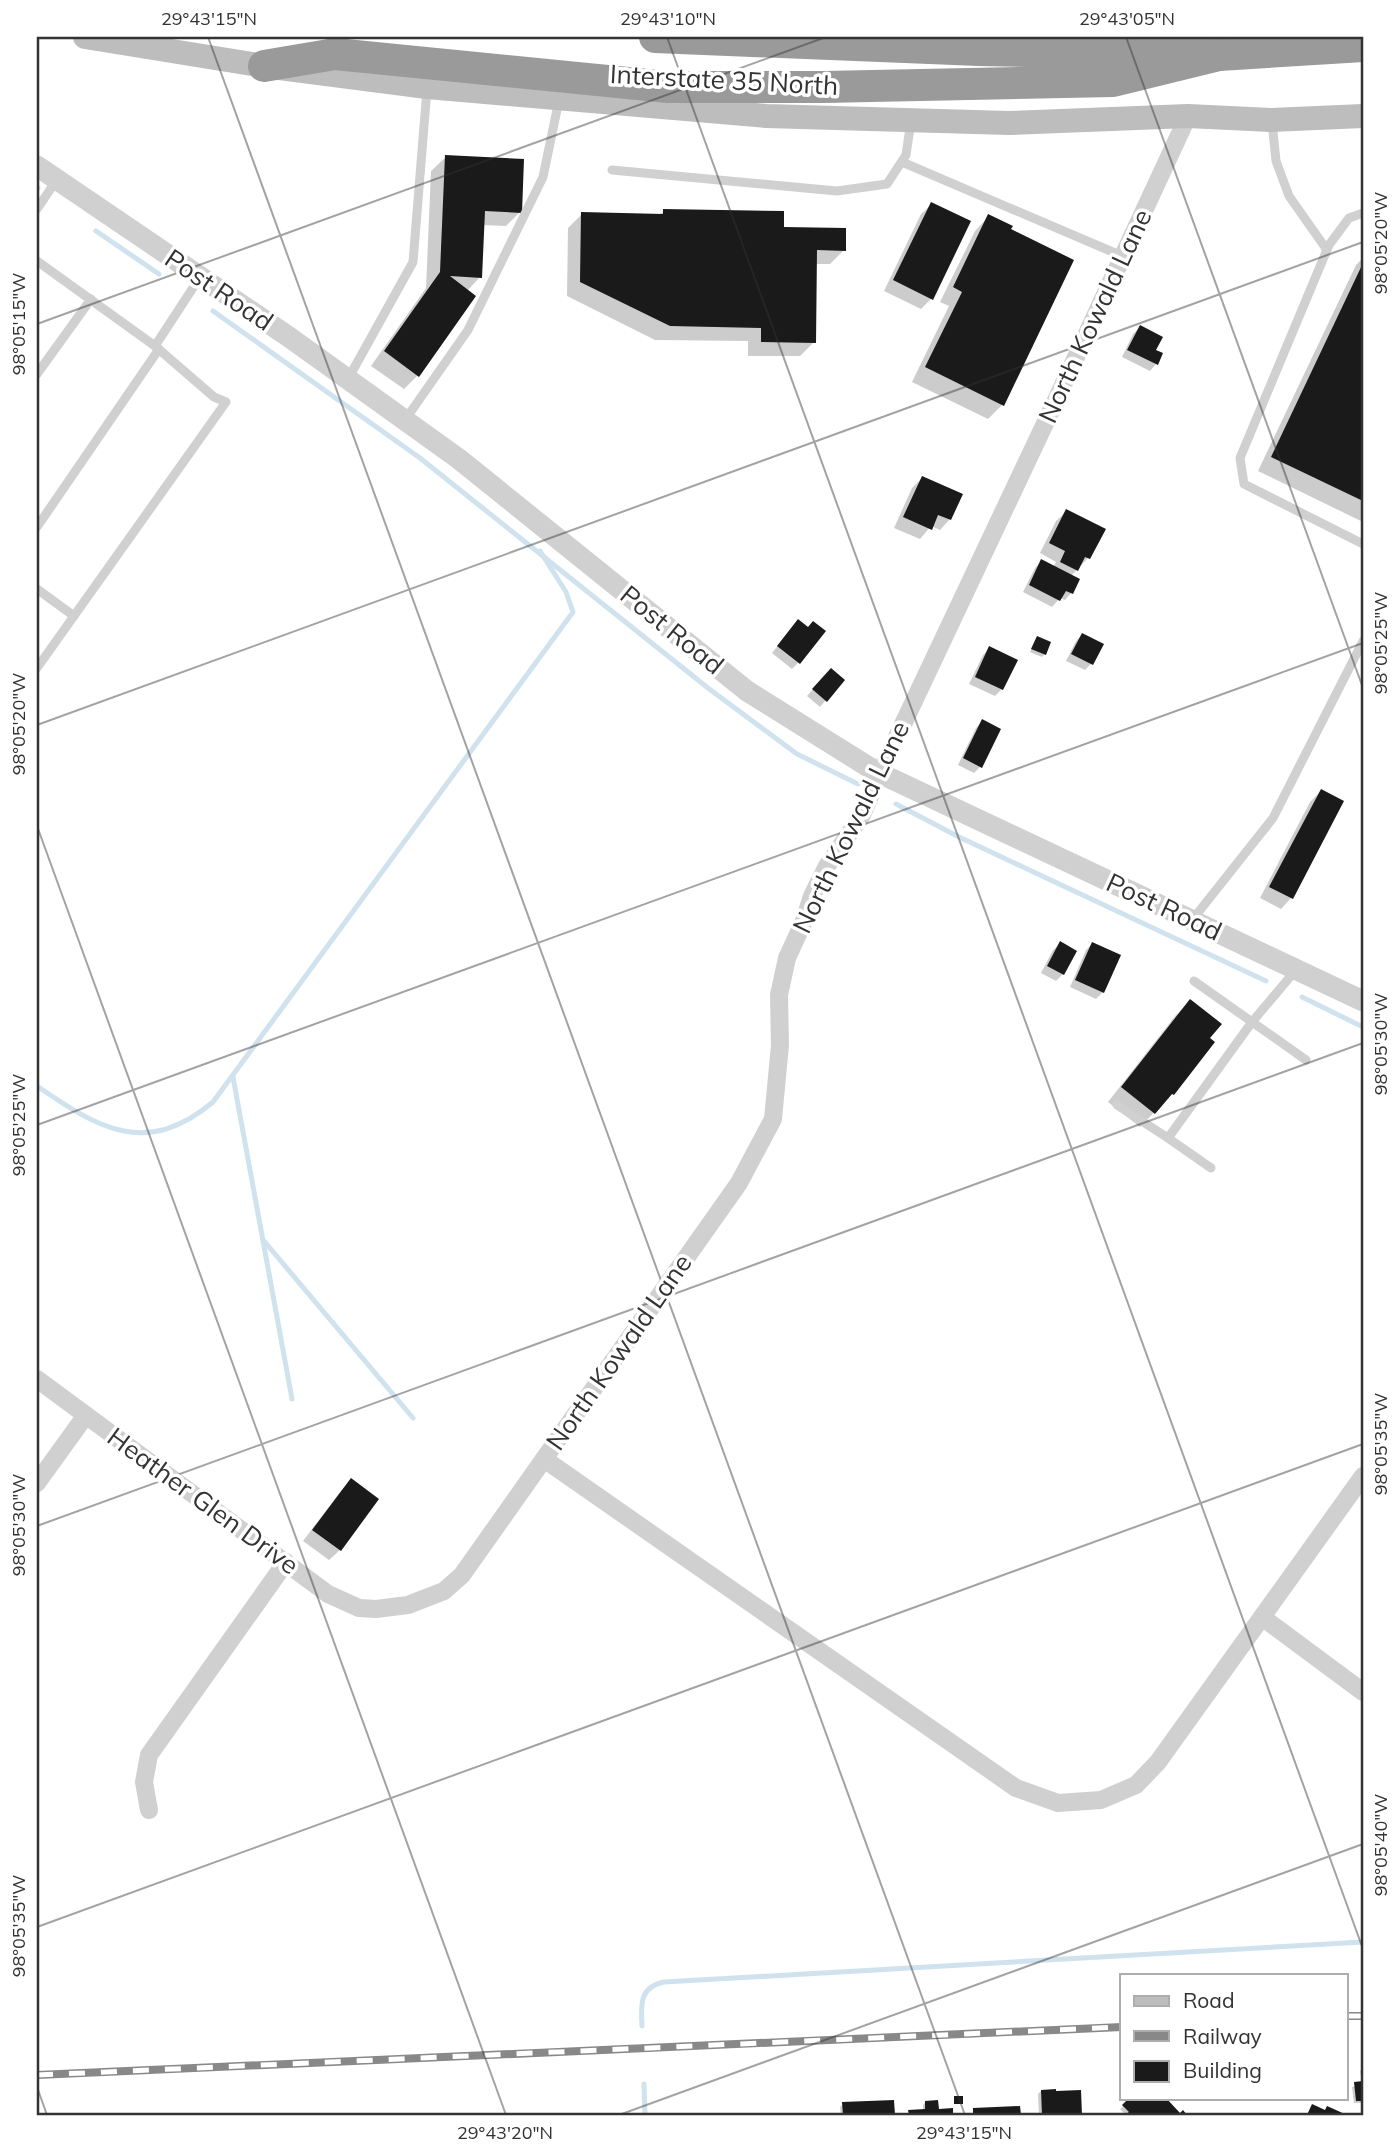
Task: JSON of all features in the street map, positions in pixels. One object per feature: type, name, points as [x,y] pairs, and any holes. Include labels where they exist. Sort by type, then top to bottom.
[{"type":"highway","points":[[655,37],[979,50],[1219,55],[1363,46]]},
{"type":"highway","points":[[264,66],[335,54],[668,87],[810,87],[1113,81],[1219,55]]},
{"type":"main road","name":"Interstate 35 North","points":[[85,37],[264,66],[427,87],[766,116],[1009,123],[1188,116],[1271,120],[1363,116]]},
{"type":"street","name":"North Kowald Lane","points":[[376,1609],[408,1605],[444,1591],[462,1575],[739,1183],[773,1119],[779,1045],[779,995],[787,958],[812,896],[827,866],[862,815],[1188,116]]},
{"type":"street","name":"Post Road","points":[[37,166],[459,458],[747,691],[880,773],[1363,1001]]},
{"type":"street","name":"Heather Glen Drive","points":[[37,1379],[328,1594],[359,1608],[376,1609]]},
{"type":"street","points":[[37,1483],[86,1415]]},
{"type":"street","points":[[544,1459],[1016,1788],[1058,1803],[1101,1800],[1136,1785],[1158,1762],[1363,1476]]},
{"type":"street","points":[[149,1810],[144,1782],[149,1755],[286,1562]]},
{"type":"street","points":[[1262,1617],[1363,1692]]},
{"type":"lane","points":[[348,379],[413,262],[427,87]]},
{"type":"lane","points":[[405,420],[468,330],[544,177],[559,99]]},
{"type":"lane","points":[[612,170],[837,191],[887,184],[906,155],[912,120]]},
{"type":"lane","points":[[1271,120],[1276,161],[1289,196],[1327,250]]},
{"type":"lane","points":[[902,162],[1122,256]]},
{"type":"lane","points":[[37,209],[57,179]]},
{"type":"lane","points":[[1363,213],[1349,218],[1327,250],[1240,458],[1244,484],[1363,544]]},
{"type":"lane","points":[[37,261],[157,348],[214,397],[226,402],[37,668]]},
{"type":"lane","points":[[37,527],[157,348],[200,277]]},
{"type":"lane","points":[[37,374],[90,299]]},
{"type":"lane","points":[[37,589],[74,616]]},
{"type":"lane","points":[[1192,921],[1273,818],[1363,641]]},
{"type":"lane","points":[[1167,1138],[1252,1022],[1296,970]]},
{"type":"lane","points":[[1194,981],[1306,1060]]},
{"type":"lane","points":[[1117,1105],[1211,1168]]},
{"type":"building","points":[[445,155],[524,159],[522,213],[485,211],[482,278],[450,276],[476,296],[419,377],[384,351],[440,272]]},
{"type":"building","points":[[931,202],[971,221],[933,300],[893,280]]},
{"type":"building","points":[[663,209],[784,211],[784,227],[846,228],[846,251],[817,250],[816,343],[761,342],[761,328],[670,326],[580,282],[581,212],[663,214]]},
{"type":"building","points":[[988,214],[1013,226],[1011,229],[1074,260],[1004,406],[925,367],[962,292],[953,287]]},
{"type":"building","points":[[1363,263],[1363,501],[1271,457]]},
{"type":"building","points":[[1140,325],[1163,337],[1156,350],[1163,353],[1158,365],[1127,350]]},
{"type":"building","points":[[922,476],[963,494],[951,520],[938,515],[932,530],[903,517]]},
{"type":"building","points":[[1066,509],[1106,529],[1090,559],[1085,557],[1078,571],[1060,562],[1065,551],[1049,543]]},
{"type":"building","points":[[1041,559],[1080,579],[1073,594],[1066,591],[1060,601],[1029,585]]},
{"type":"building","points":[[798,619],[808,627],[813,621],[826,631],[800,664],[777,646]]},
{"type":"building","points":[[1082,633],[1104,644],[1093,665],[1071,654]]},
{"type":"building","points":[[1037,636],[1051,642],[1046,655],[1031,649]]},
{"type":"building","points":[[989,646],[1018,660],[1003,690],[975,677]]},
{"type":"building","points":[[831,668],[845,680],[827,702],[812,689]]},
{"type":"building","points":[[982,719],[1001,729],[982,768],[963,758]]},
{"type":"building","points":[[1321,789],[1344,801],[1293,899],[1269,887]]},
{"type":"building","points":[[1060,941],[1077,951],[1064,975],[1047,966]]},
{"type":"building","points":[[1092,942],[1121,955],[1104,993],[1075,980]]},
{"type":"building","points":[[1190,999],[1222,1024],[1210,1038],[1215,1042],[1174,1095],[1172,1094],[1155,1114],[1121,1087]]},
{"type":"building","points":[[351,1478],[379,1499],[341,1551],[312,1530]]},
{"type":"building","points":[[1363,2081],[1363,2101],[1356,2101],[1354,2082]]},
{"type":"building","points":[[1041,2090],[1081,2090],[1082,2115],[1042,2115]]},
{"type":"building","points":[[954,2096],[963,2096],[963,2104],[954,2104]]},
{"type":"building","points":[[894,2100],[895,2115],[843,2115],[842,2102]]},
{"type":"building","points":[[938,2100],[939,2109],[953,2108],[953,2115],[909,2115],[908,2110],[925,2109],[925,2101]]},
{"type":"building","points":[[1127,2100],[1168,2100],[1180,2113],[1183,2110],[1187,2115],[1125,2115],[1129,2112],[1122,2105]]},
{"type":"building","points":[[1312,2104],[1325,2110],[1327,2106],[1347,2115],[1307,2115]]},
{"type":"building","points":[[1020,2106],[1021,2115],[973,2115],[973,2108]]},
{"type":"waterway","points":[[96,231],[159,274]]},
{"type":"waterway","points":[[213,311],[420,458],[708,688],[797,754],[858,784]]},
{"type":"waterway","points":[[37,1086],[102,1124],[123,1131],[144,1133],[166,1129],[189,1119],[213,1102],[573,612],[566,592],[540,551]]},
{"type":"waterway","points":[[896,804],[959,837],[1266,981]]},
{"type":"waterway","points":[[1302,997],[1363,1027]]},
{"type":"waterway","points":[[233,1077],[292,1399]]},
{"type":"waterway","points":[[264,1241],[413,1418]]},
{"type":"waterway","points":[[642,2026],[643,1998],[650,1988],[664,1982],[1363,1942]]},
{"type":"waterway","points":[[644,2084],[645,2115]]},
{"type":"railway","points":[[1348,2016],[1363,2016]]},
{"type":"railway","points":[[37,2075],[1120,2027]]}]
